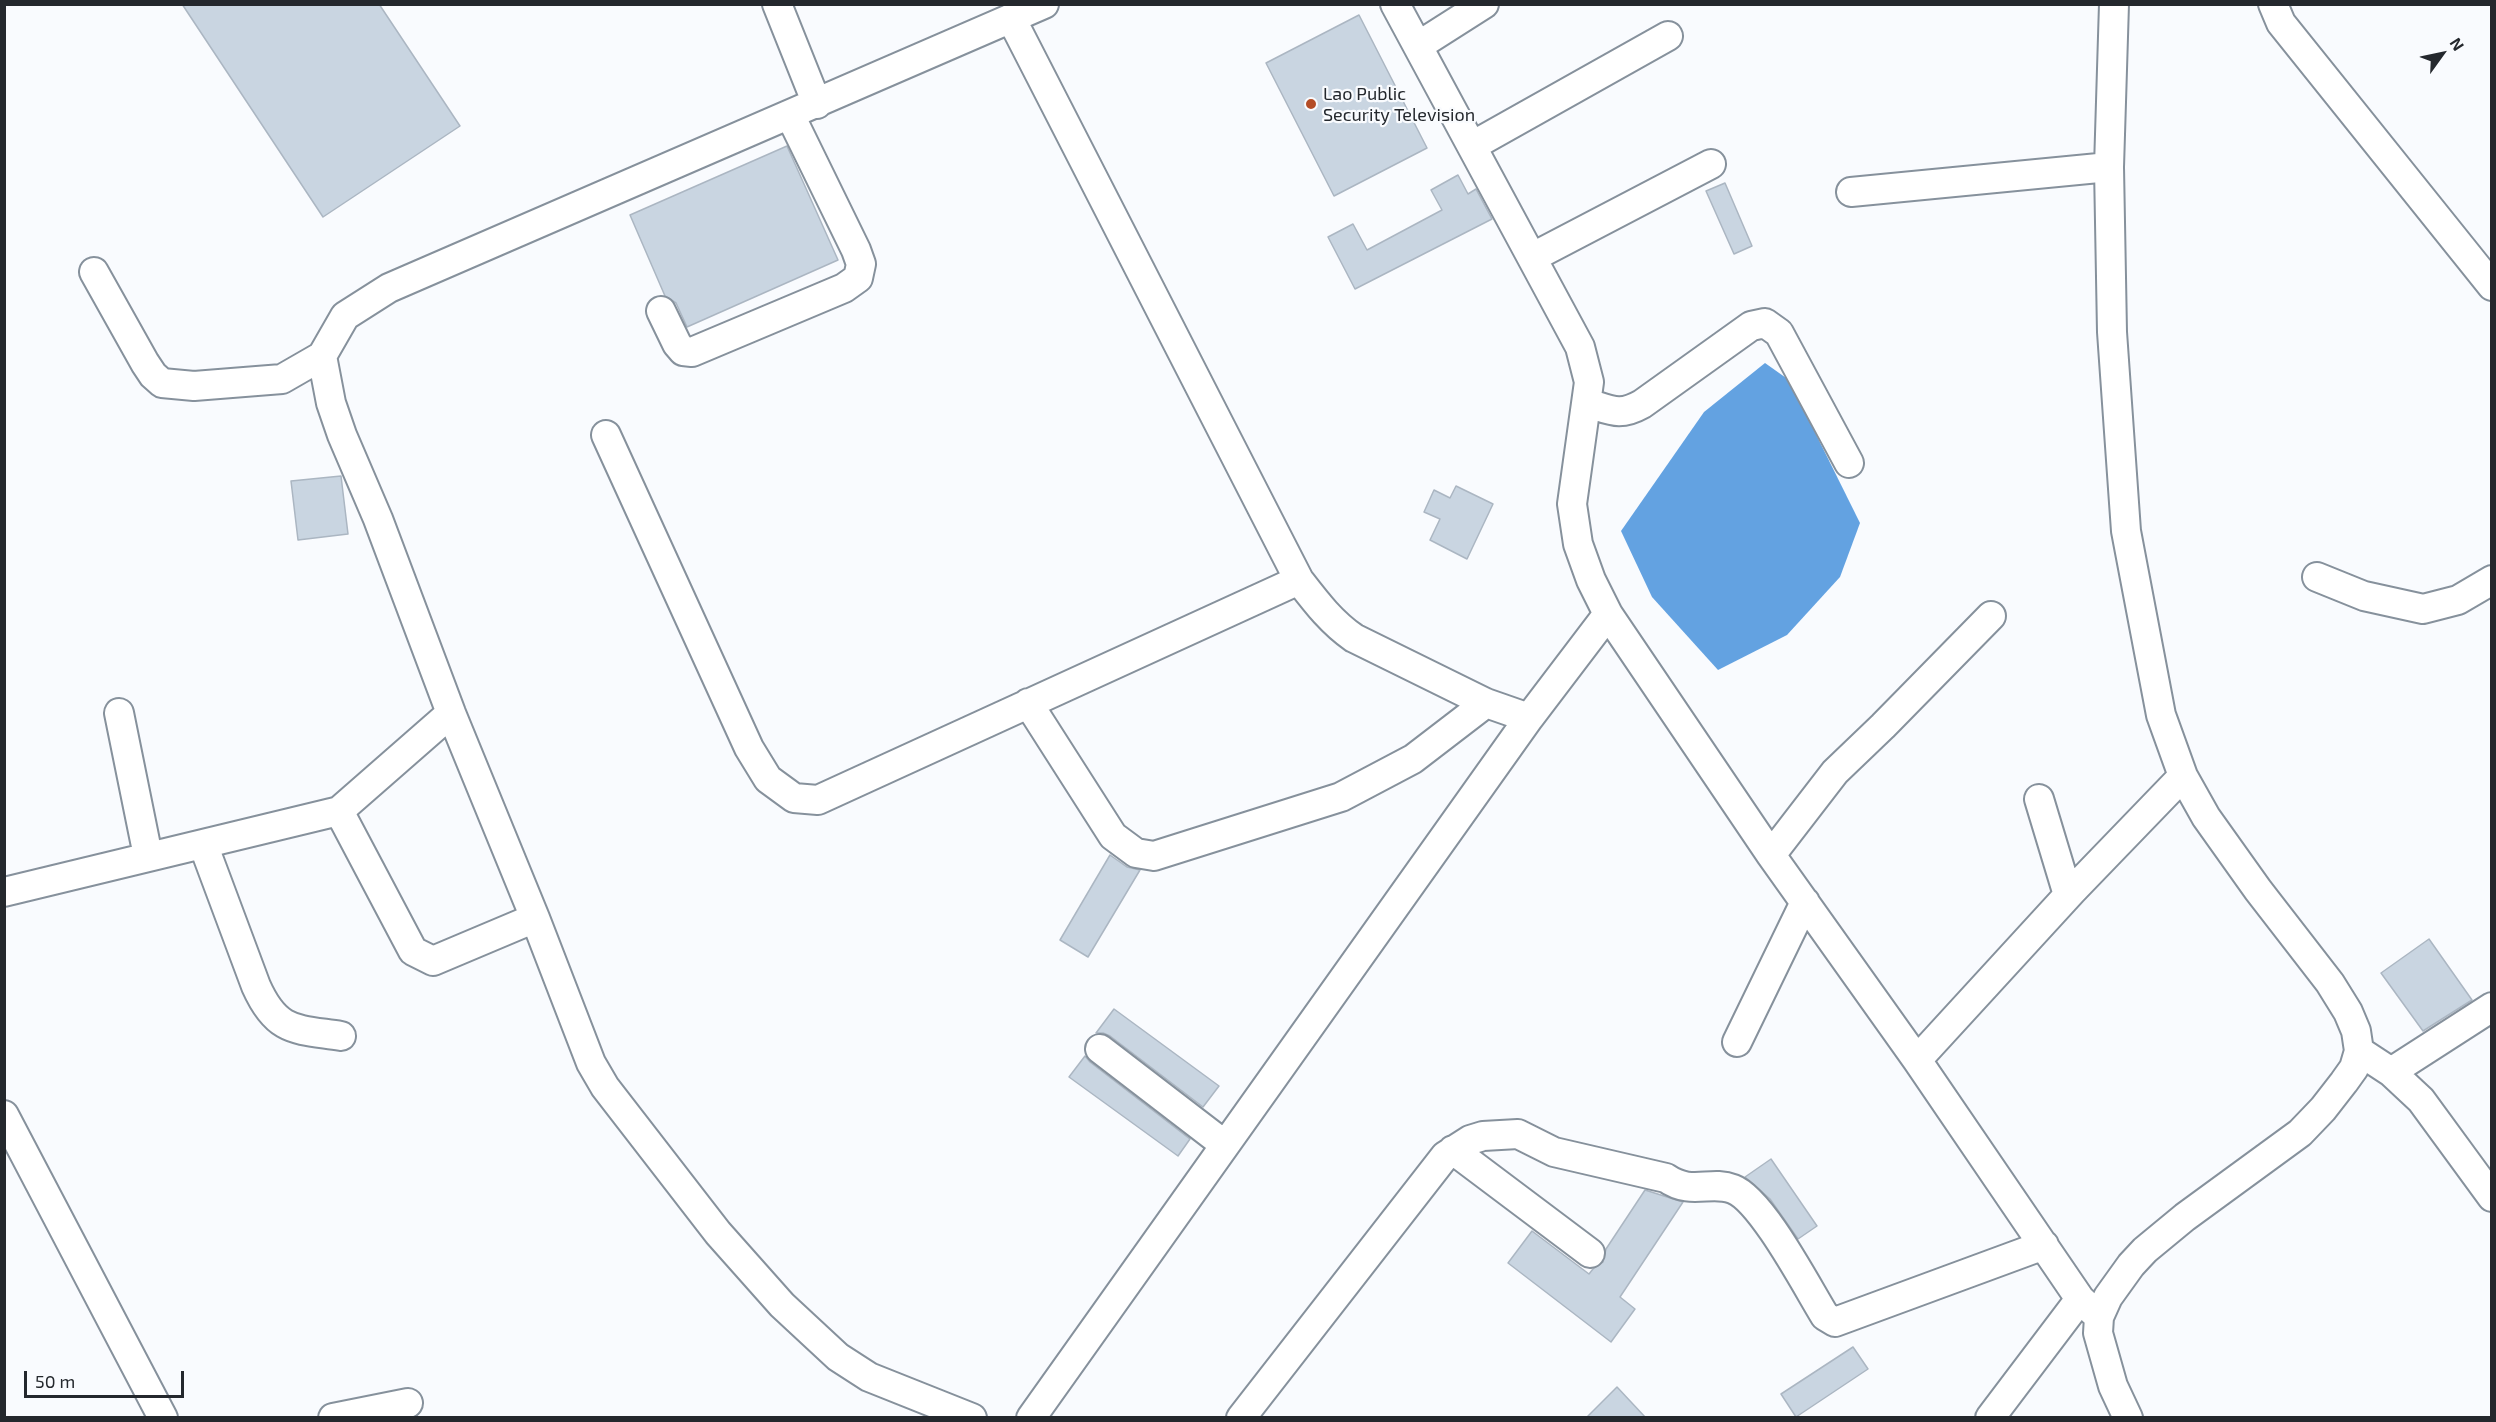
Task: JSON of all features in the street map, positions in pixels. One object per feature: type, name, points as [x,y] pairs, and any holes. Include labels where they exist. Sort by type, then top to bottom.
[{"type":"street","points":[[777,4],[817,104]]},
{"type":"street","points":[[94,272],[145,363],[162,383],[194,386],[282,379],[322,356],[345,316],[389,288],[1044,4]]},
{"type":"street","points":[[1395,4],[1580,347],[1588,382],[1587,403],[1572,504],[1578,544],[1591,580],[1608,614],[1771,855],[2089,1308],[2109,1375],[2128,1418]]},
{"type":"street","points":[[1418,46],[1484,4]]},
{"type":"street","points":[[1990,1418],[2089,1308],[2108,1297],[2145,1250],[2185,1217],[2308,1125],[2354,1068],[2359,1051],[2356,1031],[2342,1002],[2206,817],[2183,776],[2161,715],[2126,531],[2112,332],[2109,167],[2114,4]]},
{"type":"street","points":[[2273,4],[2281,23],[2492,286]]},
{"type":"street","points":[[1011,18],[1299,580],[1337,626],[1354,638],[1486,703],[1529,718]]},
{"type":"street","points":[[1472,146],[1668,36]]},
{"type":"street","points":[[661,311],[677,344],[683,351],[692,352],[844,288],[858,278],[861,264],[856,250],[790,115]]},
{"type":"street","points":[[1533,257],[1711,164]]},
{"type":"street","points":[[1851,192],[2109,167]]},
{"type":"street","points":[[1587,403],[1617,412],[1628,412],[1642,405],[1750,326],[1765,323],[1779,333],[1849,463]]},
{"type":"street","points":[[322,356],[331,403],[342,435],[378,519],[451,713],[535,918],[591,1063],[600,1079],[718,1233],[782,1305],[838,1357],[869,1377],[972,1418]]},
{"type":"street","points":[[606,435],[748,748],[768,778],[794,798],[818,800],[1299,580]]},
{"type":"street","points":[[2317,577],[2364,596],[2423,609],[2458,600],[2492,580]]},
{"type":"street","points":[[1031,1418],[1529,718],[1608,614]]},
{"type":"street","points":[[1771,855],[1835,772],[1990,616]]},
{"type":"street","points":[[1028,703],[1113,836],[1136,853],[1154,856],[1341,797],[1413,759],[1486,703]]},
{"type":"street","points":[[119,713],[148,856]]},
{"type":"street","points":[[4,892],[339,811],[451,713]]},
{"type":"street","points":[[1917,1060],[2068,895],[2183,776]]},
{"type":"street","points":[[2039,799],[2068,895]]},
{"type":"street","points":[[339,811],[413,951],[425,958],[433,961],[535,918]]},
{"type":"street","points":[[203,844],[256,986],[268,1009],[282,1023],[292,1028],[341,1036]]},
{"type":"street","points":[[1737,1042],[1805,902]]},
{"type":"street","points":[[2391,1072],[2492,1007]]},
{"type":"street","points":[[1100,1049],[1226,1145]]},
{"type":"street","points":[[2359,1051],[2391,1072],[2421,1100],[2492,1197]]},
{"type":"street","points":[[4,1115],[163,1418]]},
{"type":"street","points":[[1242,1418],[1445,1156],[1483,1136],[1518,1134],[1554,1152],[1666,1178],[1676,1185],[1687,1188],[1730,1187],[1744,1194],[1761,1213],[1825,1316],[1835,1322],[2044,1245]]},
{"type":"street","points":[[1453,1150],[1590,1253]]},
{"type":"street","points":[[333,1418],[408,1402]]},
{"type":"water","points":[[1765,363],[1789,380],[1860,523],[1840,577],[1787,635],[1718,670],[1652,597],[1621,531],[1704,412]]},
{"type":"building","points":[[182,4],[379,4],[460,126],[323,217]]},
{"type":"building","name":"Lao Public Security Television","points":[[1359,15],[1427,148],[1334,196],[1266,63]]},
{"type":"building","points":[[787,146],[838,260],[687,327],[676,303],[665,296],[630,215]]},
{"type":"building","points":[[1458,175],[1468,194],[1476,189],[1492,219],[1355,289],[1328,237],[1353,224],[1367,250],[1442,210],[1431,190]]},
{"type":"building","points":[[1725,183],[1752,246],[1734,254],[1706,191]]},
{"type":"building","points":[[341,476],[348,534],[298,540],[291,481]]},
{"type":"building","points":[[1456,486],[1493,504],[1467,559],[1430,540],[1440,519],[1424,512],[1434,490],[1450,498]]},
{"type":"building","points":[[1110,855],[1127,867],[1140,870],[1088,957],[1060,940]]},
{"type":"building","points":[[2429,939],[2472,1000],[2423,1031],[2381,973]]},
{"type":"building","points":[[1114,1009],[1219,1086],[1203,1107],[1110,1036],[1096,1033]]},
{"type":"building","points":[[1085,1056],[1190,1139],[1178,1156],[1069,1077]]},
{"type":"building","points":[[1771,1159],[1817,1226],[1798,1239],[1770,1199],[1745,1177]]},
{"type":"building","points":[[1645,1190],[1683,1202],[1620,1297],[1635,1309],[1611,1342],[1508,1263],[1532,1231],[1589,1274],[1603,1262],[1606,1249]]},
{"type":"building","points":[[1853,1347],[1868,1369],[1796,1417],[1781,1394]]},
{"type":"building","points":[[1617,1387],[1646,1418],[1586,1418]]},
{"type":"place","name":"Lao Public Security Television","points":[[1311,104]]}]
